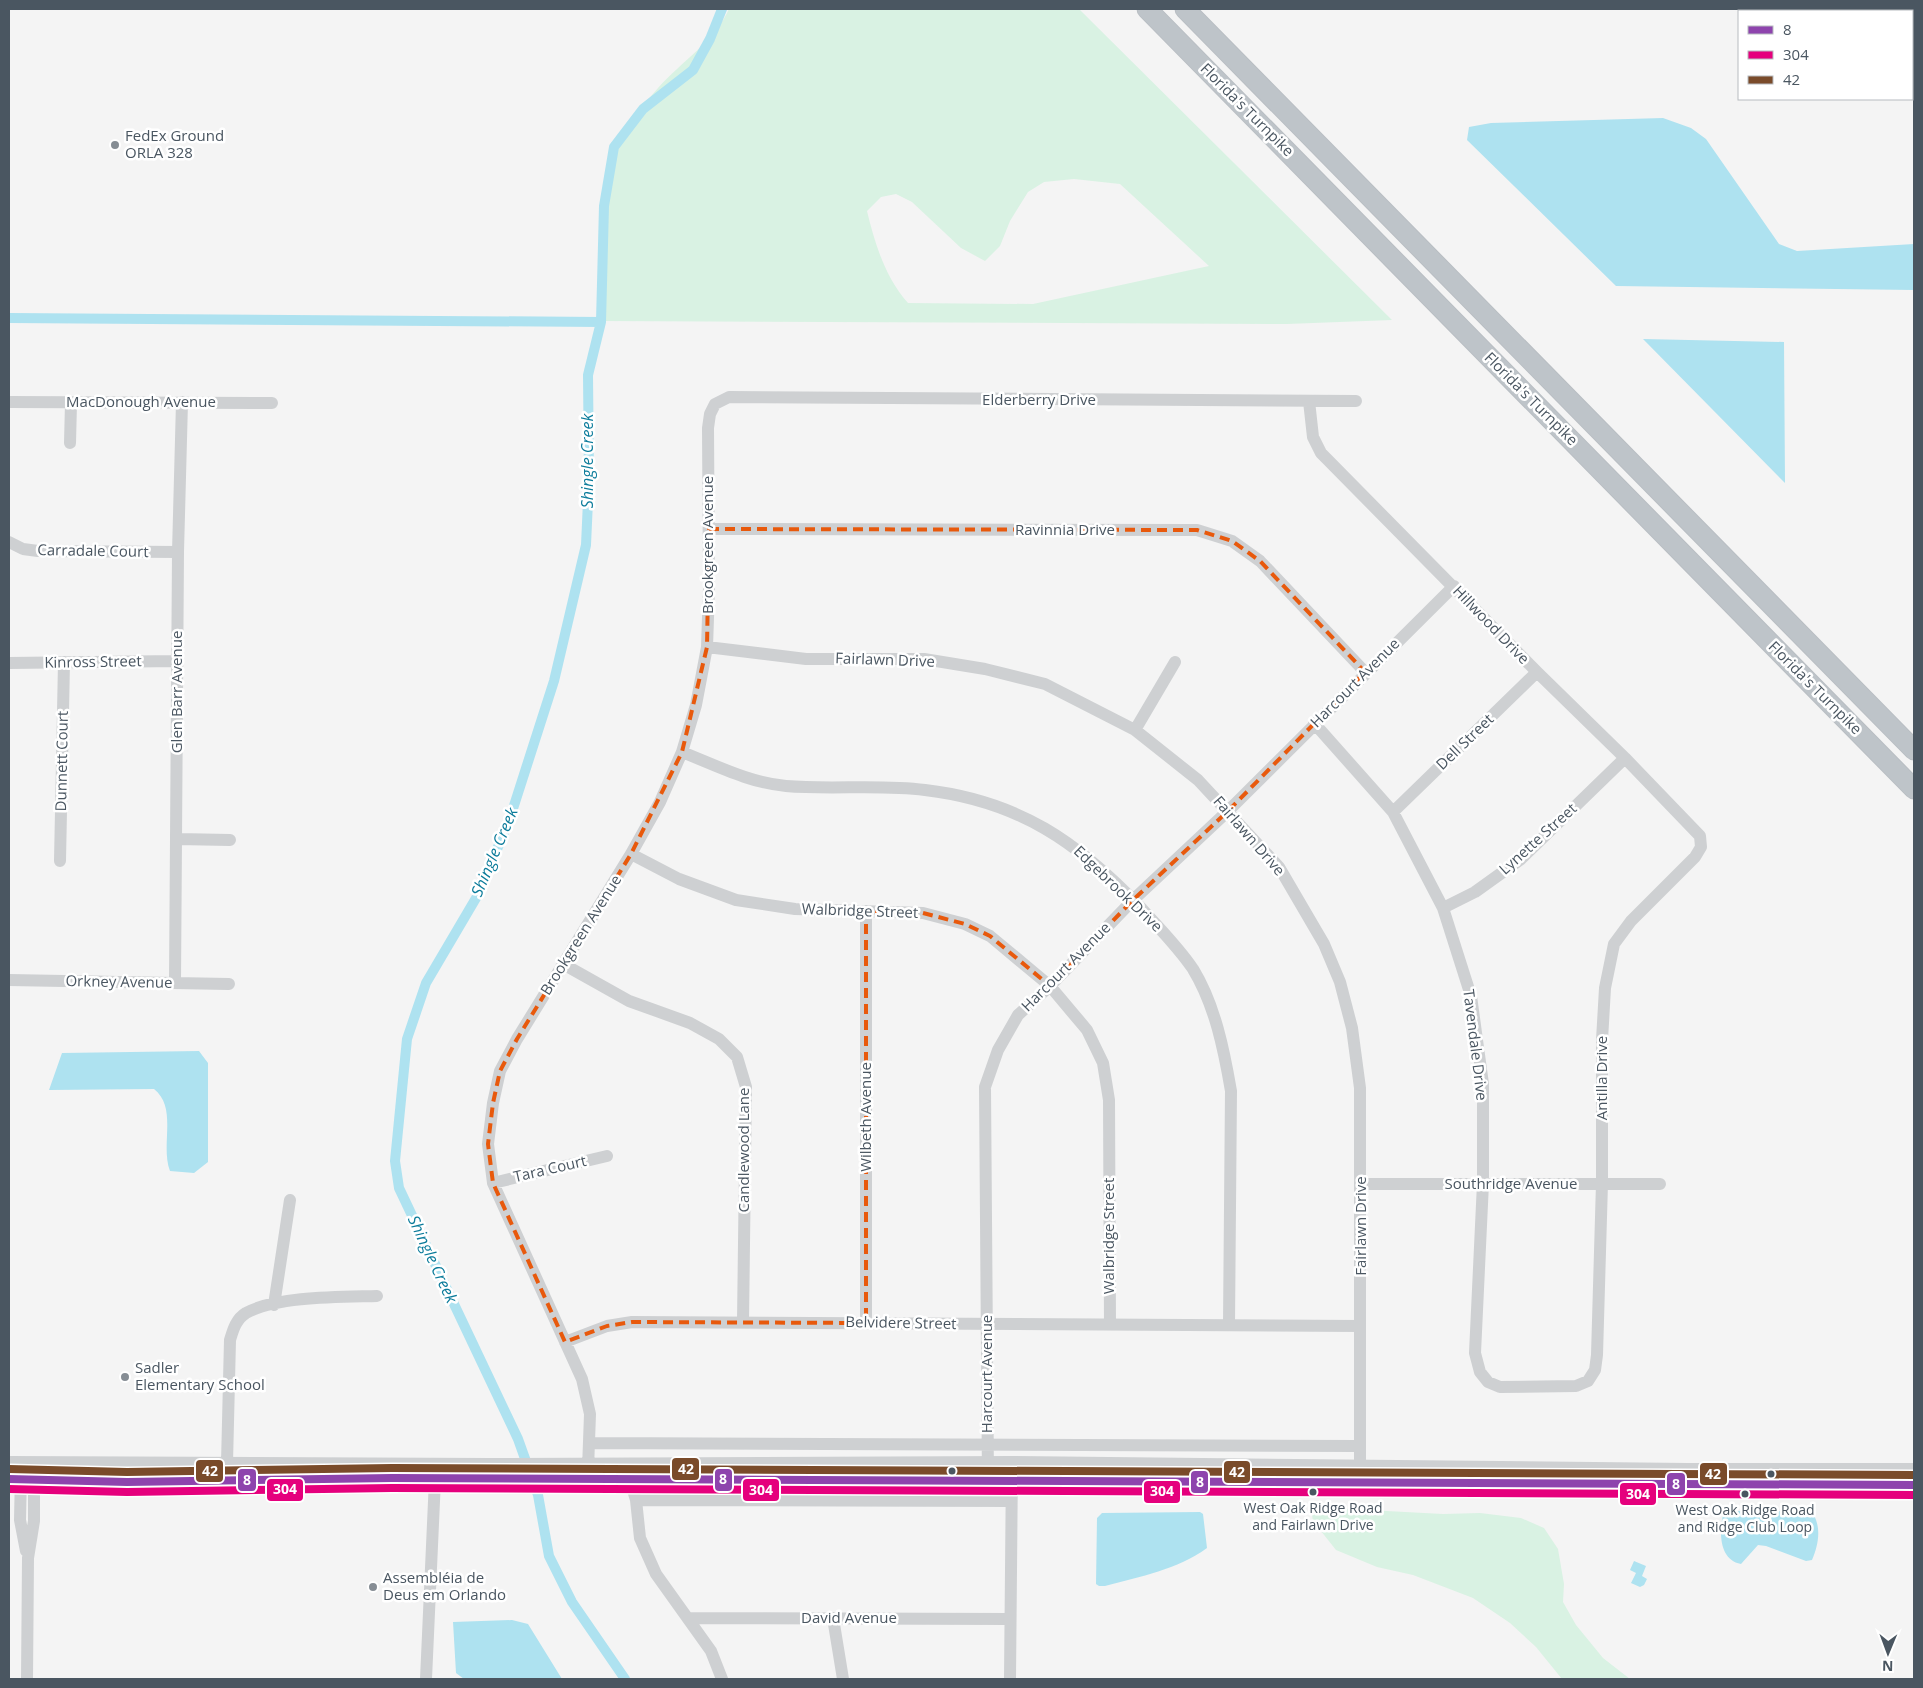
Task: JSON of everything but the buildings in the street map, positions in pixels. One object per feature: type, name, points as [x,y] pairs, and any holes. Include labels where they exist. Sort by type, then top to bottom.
[{"type":"highway","name":"Florida's Turnpike","points":[[1147,9],[1914,789]]},
{"type":"highway","name":"Florida's Turnpike","points":[[1185,9],[1914,750]]},
{"type":"street","name":"Elderberry Drive","points":[[722,399],[1356,401]]},
{"type":"street","name":"Brookgreen Avenue","points":[[589,1463],[590,1414],[582,1379],[493,1182],[488,1144],[500,1071],[535,1008],[631,854],[660,802],[682,752],[696,704],[707,647],[708,428],[710,414],[715,404],[722,399]]},
{"type":"street","name":"MacDonough Avenue","points":[[9,402],[272,403]]},
{"type":"street","name":"Glen Barr Avenue","points":[[175,983],[178,552],[182,402]]},
{"type":"street","name":"Hillwood Drive","points":[[1309,402],[1313,437],[1321,453],[1454,586],[1536,672],[1625,758],[1700,836]]},
{"type":"street","points":[[70,443],[71,403]]},
{"type":"street","name":"Ravinnia Drive","points":[[709,529],[1197,530],[1232,541],[1260,561],[1365,672]]},
{"type":"street","name":"Carradale Court","points":[[9,542],[23,549],[38,551],[178,552]]},
{"type":"street","name":"Harcourt Avenue","points":[[988,1482],[985,1086],[998,1050],[1018,1015],[1050,986],[1133,900],[1229,810],[1365,672],[1454,586]]},
{"type":"street","name":"Fairlawn Drive","points":[[707,647],[806,659],[924,659],[985,669],[1045,684],[1136,730],[1198,780],[1229,810],[1279,867],[1324,944],[1340,982],[1352,1028],[1360,1088],[1360,1466]]},
{"type":"street","name":"Kinross Street","points":[[9,663],[177,661]]},
{"type":"street","name":"Dunnett Court","points":[[60,861],[64,662]]},
{"type":"street","points":[[1136,730],[1175,662]]},
{"type":"street","name":"Dell Street","points":[[1393,812],[1536,672]]},
{"type":"street","name":"Tavendale Drive","points":[[1314,723],[1393,812],[1443,908],[1471,996],[1483,1084],[1483,1183],[1476,1353],[1480,1372],[1488,1382],[1500,1387],[1576,1386],[1588,1381],[1595,1370],[1597,1355]]},
{"type":"street","name":"Edgebrook Drive","points":[[682,752],[758,781],[785,786],[925,790],[981,801],[1031,820],[1055,833],[1078,849],[1161,929],[1193,970],[1214,1014],[1225,1054],[1231,1091],[1229,1324]]},
{"type":"street","name":"Lynette Street","points":[[1443,908],[1475,892],[1521,859],[1625,758]]},
{"type":"street","name":"Antilla Drive","points":[[1597,1355],[1602,1184],[1602,1040],[1605,988],[1614,944],[1631,921],[1695,857],[1701,847],[1700,836]]},
{"type":"street","points":[[177,839],[230,840]]},
{"type":"street","name":"Walbridge Street","points":[[631,854],[679,879],[736,900],[795,909],[923,913],[965,924],[990,936],[1050,986],[1087,1030],[1103,1063],[1109,1100],[1110,1325]]},
{"type":"street","name":"Wilbeth Avenue","points":[[866,911],[866,1323]]},
{"type":"street","name":"Candlewood Lane","points":[[563,964],[629,1001],[704,1031],[719,1039],[737,1057],[746,1087],[743,1322]]},
{"type":"street","name":"Orkney Avenue","points":[[9,980],[229,984]]},
{"type":"street","name":"Tara Court","points":[[493,1182],[607,1156]]},
{"type":"street","name":"Southridge Avenue","points":[[1361,1184],[1660,1184]]},
{"type":"street","points":[[274,1305],[290,1200]]},
{"type":"street","points":[[227,1463],[230,1340],[235,1324],[245,1314],[274,1305],[316,1297],[377,1296]]},
{"type":"street","name":"Belvidere Street","points":[[564,1342],[607,1326],[632,1322],[1360,1326]]},
{"type":"street","points":[[590,1443],[1359,1446]]},
{"type":"street","points":[[27,1679],[28,1558],[34,1521],[15,1462],[500,1464],[1012,1462],[1688,1469],[1914,1469]]},
{"type":"street","points":[[722,1679],[711,1651],[656,1574],[640,1538],[636,1500],[630,1480],[634,1472],[740,1473],[761,1462]]},
{"type":"street","points":[[1010,1679],[1012,1462]]},
{"type":"street","points":[[21,1480],[34,1463]]},
{"type":"street","points":[[110,1482],[139,1470],[186,1471],[194,1463]]},
{"type":"street","points":[[258,1479],[261,1471],[311,1472],[320,1463]]},
{"type":"street","points":[[524,1480],[536,1472],[587,1471],[589,1463]]},
{"type":"street","points":[[1242,1482],[1250,1476],[1268,1474],[1357,1476],[1360,1474],[1360,1466]]},
{"type":"street","points":[[1688,1469],[1688,1484]]},
{"type":"street","points":[[21,1480],[110,1482],[258,1479],[435,1479],[1914,1485]]},
{"type":"street","points":[[426,1679],[435,1479]]},
{"type":"street","points":[[636,1500],[1011,1501]]},
{"type":"street","name":"David Avenue","points":[[688,1618],[1010,1618]]},
{"type":"street","points":[[832,1618],[843,1679]]},
{"type":"highlighted area","points":[[709,529],[1197,530],[1232,541],[1260,561],[1365,672],[1229,810],[1133,900],[1050,986],[990,936],[965,924],[923,913],[866,911],[866,1323],[632,1322],[607,1326],[565,1342],[493,1183],[488,1144],[493,1103],[500,1071],[517,1039],[631,854],[682,752],[707,647]]},
{"type":"green space","points":[[729,9],[1079,9],[1392,320],[1287,324],[600,321],[604,205],[611,161],[618,143],[631,121],[652,94],[706,41],[723,21]],"holes":[[[1074,179],[1120,184],[1209,266],[1033,304],[908,303],[893,282],[882,260],[867,211],[881,197],[896,194],[912,202],[961,248],[985,261],[1000,246],[1010,221],[1028,192],[1044,182]]]},
{"type":"green space","points":[[1330,1508],[1443,1514],[1480,1513],[1521,1518],[1544,1528],[1558,1549],[1564,1584],[1563,1602],[1576,1625],[1603,1658],[1630,1679],[1562,1679],[1536,1647],[1510,1623],[1473,1598],[1413,1575],[1377,1567],[1336,1550],[1313,1521],[1312,1515],[1316,1511]]},
{"type":"water","points":[[1663,118],[1691,128],[1706,139],[1779,244],[1797,251],[1914,244],[1914,290],[1616,286],[1467,140],[1469,127],[1491,123]]},
{"type":"water","points":[[1643,339],[1784,342],[1785,483]]},
{"type":"water","points":[[199,1051],[208,1063],[208,1162],[194,1173],[170,1171],[167,1161],[167,1116],[161,1097],[154,1089],[49,1090],[62,1053]]},
{"type":"water","points":[[1731,1511],[1806,1511],[1813,1514],[1816,1519],[1818,1537],[1812,1560],[1806,1561],[1766,1546],[1758,1545],[1741,1564],[1734,1561],[1728,1557],[1721,1537],[1723,1515]]},
{"type":"water","points":[[1200,1512],[1203,1514],[1207,1548],[1171,1567],[1105,1586],[1096,1584],[1097,1518],[1102,1513]]},
{"type":"water","points":[[1634,1561],[1646,1566],[1642,1576],[1647,1579],[1644,1585],[1640,1587],[1631,1583],[1636,1573],[1630,1570]]},
{"type":"water","points":[[512,1620],[528,1624],[562,1679],[464,1679],[456,1673],[453,1622]]},
{"type":"waterway","name":"Shingle Creek","points":[[625,1679],[572,1602],[549,1556],[538,1495],[518,1439],[399,1188],[395,1161],[407,1039],[426,983],[479,893],[510,818],[554,681],[586,545],[589,479],[588,375],[601,322],[604,206],[614,147],[643,109],[693,70],[710,39],[722,9]]},
{"type":"waterway","points":[[9,318],[601,322]]},
{"type":"transit line","name":"42","points":[[9,1469],[127,1472],[392,1468],[1914,1475]]},
{"type":"transit line","name":"8","points":[[9,1479],[127,1482],[392,1478],[1914,1485]]},
{"type":"transit line","name":"304","points":[[9,1489],[127,1492],[392,1488],[1914,1495]]},
{"type":"place","name":"FedEx Ground ORLA 328","points":[[115,145]]},
{"type":"place","name":"Sadler Elementary School","points":[[125,1377]]},
{"type":"place","name":"West Oak Ridge Road and Fairlawn Drive","points":[[1313,1492]]},
{"type":"place","name":"West Oak Ridge Road and Ridge Club Loop","points":[[1745,1494]]},
{"type":"place","name":"Assembléia de Deus em Orlando","points":[[373,1587]]}]
